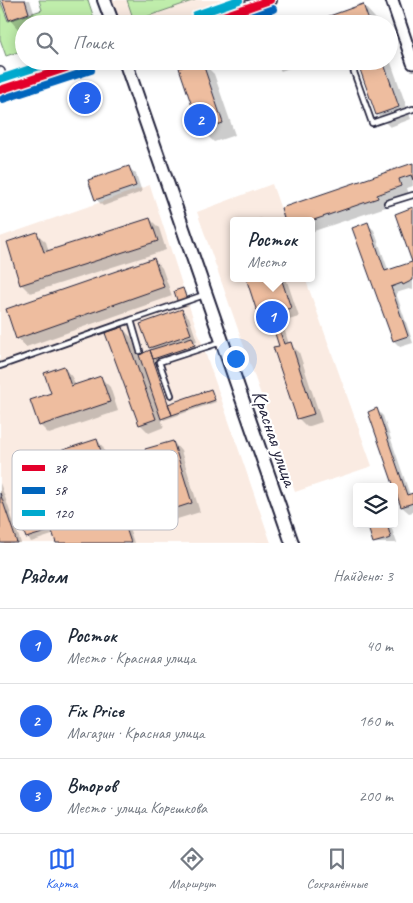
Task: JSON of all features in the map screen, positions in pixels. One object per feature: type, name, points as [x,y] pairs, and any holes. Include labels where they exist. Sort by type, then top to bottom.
[{"type":"main road","points":[[104,0],[109,15]]},
{"type":"main road","points":[[226,15],[270,0]]},
{"type":"main road","points":[[3,90],[62,70]]},
{"type":"main road","name":"Красная улица","points":[[128,70],[292,543]]},
{"type":"street","points":[[392,0],[397,15]]},
{"type":"street","points":[[398,18],[413,63]]},
{"type":"street","points":[[0,72],[3,90]]},
{"type":"lane","points":[[353,70],[372,122],[413,109]]},
{"type":"lane","points":[[387,203],[413,195]]},
{"type":"lane","points":[[0,366],[206,294]]},
{"type":"lane","points":[[131,320],[140,352]]},
{"type":"lane","points":[[171,395],[159,362],[222,342]]},
{"type":"shaded area","points":[[104,0],[270,0],[226,15],[110,15]]},
{"type":"shaded area","points":[[272,184],[284,217],[230,217],[230,282],[306,282],[372,466],[295,492],[197,212]]},
{"type":"shaded area","points":[[150,185],[187,300],[271,543],[0,543],[0,237]]},
{"type":"green space","points":[[0,0],[8,21],[15,19],[15,53],[6,56],[0,39]]},
{"type":"green space","points":[[39,0],[88,0],[93,15],[27,15],[42,10]]},
{"type":"green space","points":[[127,0],[195,0],[151,15],[132,15]]},
{"type":"building","points":[[2,0],[25,0],[29,13],[15,15],[15,18],[9,20]]},
{"type":"building","points":[[363,4],[367,15],[332,15]]},
{"type":"building","points":[[180,70],[205,70],[223,123],[200,131],[191,113],[194,112]]},
{"type":"building","points":[[360,70],[386,70],[399,107],[376,115]]},
{"type":"building","points":[[413,163],[413,180],[411,175],[399,179],[401,186],[377,195],[378,198],[315,220],[315,217],[284,217],[281,208]]},
{"type":"building","points":[[129,166],[136,186],[95,200],[88,180]]},
{"type":"building","points":[[413,207],[413,280],[403,285],[402,283],[391,287],[408,336],[393,341],[352,228],[368,222],[385,271],[412,262],[395,214]]},
{"type":"building","points":[[150,218],[158,241],[20,285],[7,242],[37,232],[44,252]]},
{"type":"building","points":[[154,258],[164,287],[16,339],[6,309]]},
{"type":"building","points":[[247,282],[282,282],[291,308],[274,313],[284,344],[291,342],[314,414],[297,419],[273,347],[279,346],[269,315],[259,318]]},
{"type":"building","points":[[183,288],[187,300],[178,303],[174,291]]},
{"type":"building","points":[[182,309],[191,334],[149,348],[140,324]]},
{"type":"building","points":[[123,327],[156,419],[139,425],[105,333]]},
{"type":"building","points":[[192,337],[195,345],[153,359],[150,350]]},
{"type":"building","points":[[150,350],[172,415],[161,419],[139,355]]},
{"type":"building","points":[[64,366],[71,386],[101,376],[110,402],[39,426],[30,400],[51,393],[44,373]]},
{"type":"building","points":[[211,389],[215,400],[172,415],[168,404]]},
{"type":"building","points":[[377,408],[407,495],[413,493],[413,503],[401,507],[398,498],[398,483],[393,483],[368,412]]},
{"type":"building","points":[[97,439],[101,450],[63,450]]},
{"type":"building","points":[[173,441],[176,450],[145,450]]},
{"type":"building","points":[[178,457],[192,503],[178,508]]},
{"type":"building","points":[[0,493],[17,543],[0,543]]},
{"type":"building","points":[[368,528],[388,528],[391,538],[373,543]]},
{"type":"building","points":[[23,530],[52,530],[26,538]]},
{"type":"building","points":[[52,530],[127,530],[131,543],[56,543]]},
{"type":"transit line","name":"120","points":[[196,15],[239,0]]},
{"type":"transit line","name":"38","points":[[226,15],[270,0]]},
{"type":"transit line","name":"58","points":[[256,15],[273,9]]},
{"type":"transit line","name":"120","points":[[0,79],[28,70]]},
{"type":"transit line","name":"38","points":[[0,90],[60,70]]},
{"type":"transit line","name":"58","points":[[3,99],[91,70]]},
{"type":"place","name":"Второв","points":[[85,98]]},
{"type":"place","name":"Fix Price","points":[[200,120]]},
{"type":"place","name":"Росток","points":[[272,317]]}]
